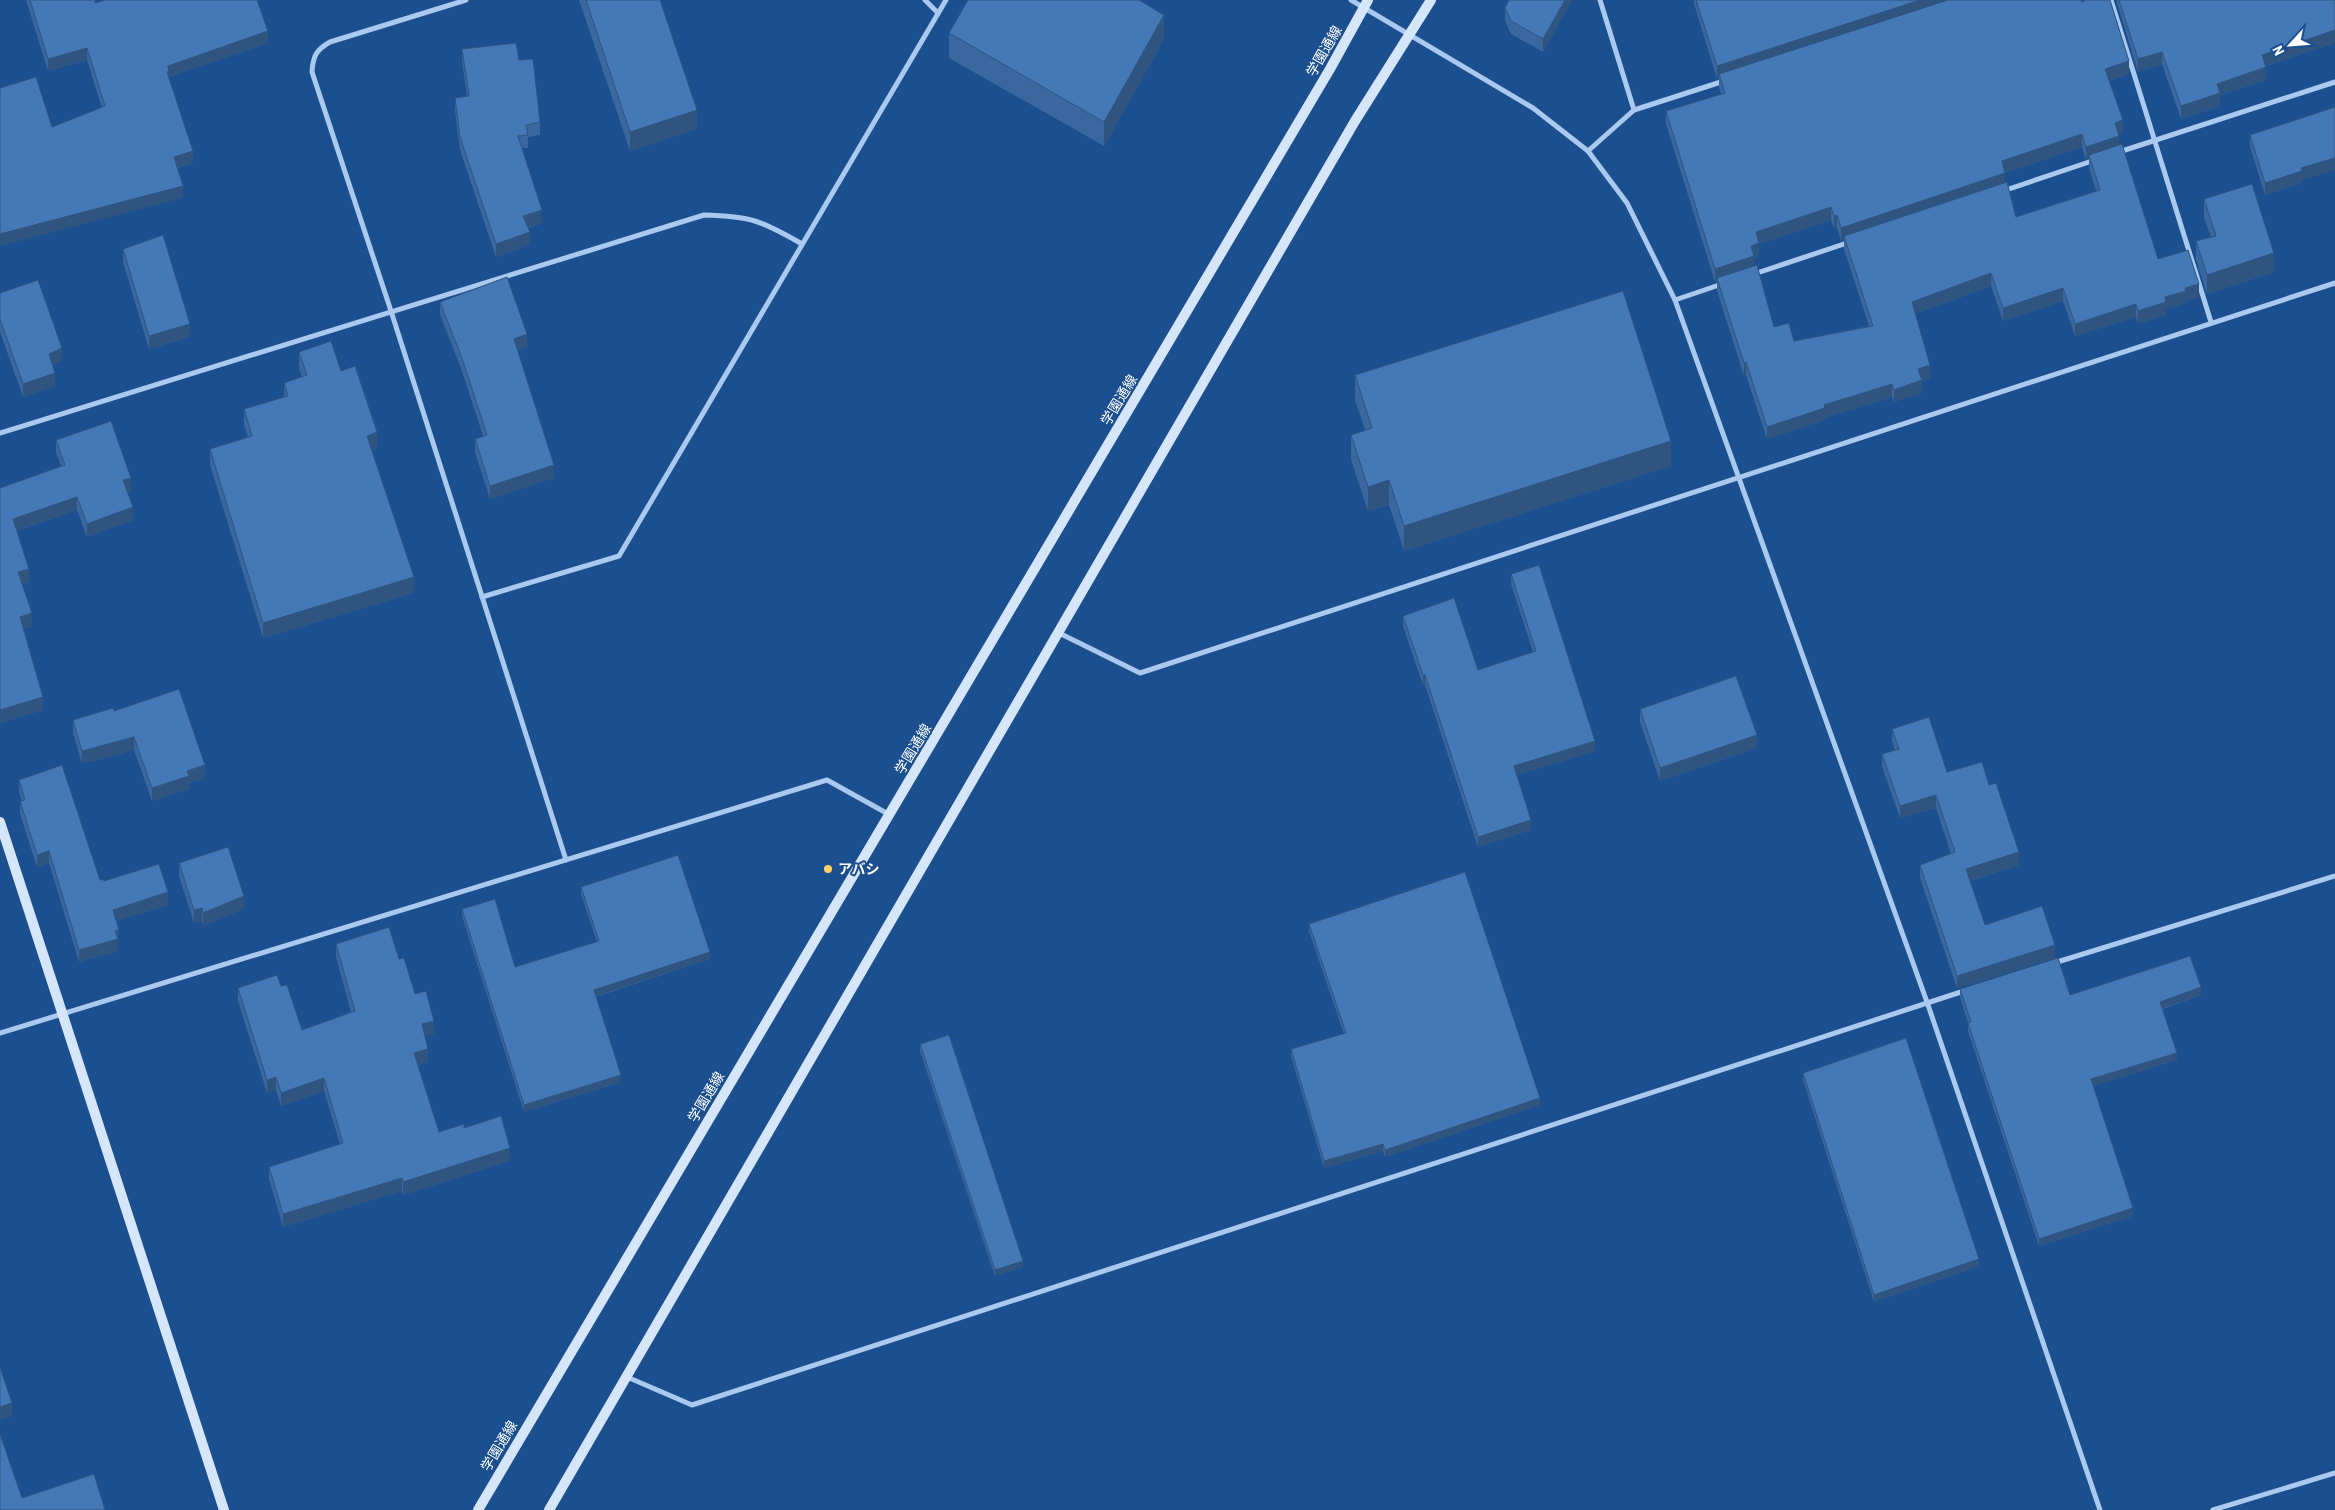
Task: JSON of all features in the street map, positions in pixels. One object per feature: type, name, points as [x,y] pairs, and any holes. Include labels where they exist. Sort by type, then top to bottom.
[{"type":"street","points":[[466,0],[330,42],[318,48],[312,58],[312,72],[391,312],[566,860]]},
{"type":"street","points":[[925,0],[938,13]]},
{"type":"street","points":[[482,597],[619,556],[946,0]]},
{"type":"street","points":[[1351,0],[1366,4],[1410,36],[1533,108],[1588,152],[1627,203],[1675,300],[1927,1002],[2100,1510]]},
{"type":"street","points":[[548,1510],[1056,632],[1355,121],[1431,0]]},
{"type":"street","points":[[1600,0],[1634,110]]},
{"type":"street","points":[[2111,0],[2211,322]]},
{"type":"street","name":"学園通線","points":[[478,1510],[1330,69],[1366,4]]},
{"type":"street","points":[[1588,152],[1634,110],[1729,79]]},
{"type":"street","points":[[2117,153],[2335,82]]},
{"type":"street","points":[[1995,194],[2098,159]]},
{"type":"street","points":[[0,433],[704,215],[738,215],[765,223],[802,244]]},
{"type":"street","points":[[1750,275],[1854,240]]},
{"type":"street","points":[[1675,300],[1732,281]]},
{"type":"street","points":[[1056,632],[1140,673],[2335,283]]},
{"type":"street","points":[[0,1033],[827,780],[890,815]]},
{"type":"street","points":[[0,822],[224,1510]]},
{"type":"street","points":[[2051,964],[2335,876]]},
{"type":"street","points":[[625,1377],[692,1405],[1927,1002],[1975,988]]},
{"type":"street","points":[[2213,1510],[2335,1473]]},
{"type":"building","points":[[30,0],[95,0],[95,3],[105,0],[257,0],[268,31],[168,66],[169,71],[167,72],[193,151],[174,157],[183,186],[0,234],[0,88],[36,77],[52,127],[105,106],[87,48],[48,59]]},
{"type":"building","points":[[586,0],[660,0],[697,110],[630,132]]},
{"type":"building","points":[[968,0],[1139,0],[1164,15],[1104,122],[949,33]]},
{"type":"building","points":[[1509,0],[1565,0],[1543,39],[1511,21],[1505,8]]},
{"type":"building","points":[[1696,0],[1920,0],[1717,66]]},
{"type":"building","points":[[1948,0],[2081,0],[2081,2],[2086,0],[2110,0],[2129,61],[2105,69],[2123,120],[2115,123],[2119,136],[2086,147],[2082,134],[2002,161],[2005,173],[1841,228],[1837,215],[1834,216],[1831,207],[1756,232],[1759,243],[1751,246],[1754,256],[1715,269],[1666,111],[1725,93],[1719,74]]},
{"type":"building","points":[[2119,0],[2335,0],[2335,30],[2262,55],[2266,67],[2217,84],[2220,93],[2181,106],[2162,52],[2138,59]]},
{"type":"building","points":[[516,43],[519,60],[533,59],[540,122],[526,125],[528,135],[518,136],[542,210],[523,216],[530,232],[496,244],[460,137],[455,98],[469,96],[462,49]]},
{"type":"building","points":[[2335,107],[2335,158],[2301,168],[2302,171],[2265,183],[2250,135]]},
{"type":"building","points":[[2122,144],[2158,259],[2188,250],[2199,284],[2185,288],[2186,291],[2165,297],[2166,302],[2138,311],[2136,304],[2075,324],[2063,288],[2003,308],[1991,273],[1912,302],[1930,365],[1918,369],[1922,380],[1894,390],[1892,384],[1824,405],[1825,408],[1767,427],[1717,278],[1757,265],[1774,327],[1789,323],[1794,341],[1873,326],[1844,236],[2007,182],[2016,217],[2100,190],[2089,155]]},
{"type":"building","points":[[2252,184],[2274,253],[2207,275],[2196,241],[2216,236],[2204,199]]},
{"type":"building","points":[[163,235],[190,324],[149,336],[123,249]]},
{"type":"building","points":[[507,277],[527,334],[514,339],[554,465],[490,486],[475,439],[487,435],[462,358],[440,302]]},
{"type":"building","points":[[38,280],[62,348],[49,354],[55,373],[23,384],[0,319],[0,293]]},
{"type":"building","points":[[1623,291],[1671,441],[1404,526],[1389,480],[1368,487],[1351,435],[1372,428],[1355,375]]},
{"type":"building","points":[[331,341],[341,371],[355,366],[377,432],[367,436],[414,577],[263,623],[210,449],[252,436],[244,409],[288,396],[284,383],[307,375],[299,352]]},
{"type":"building","points":[[111,421],[131,478],[123,480],[133,507],[87,524],[77,497],[13,519],[29,569],[18,572],[32,613],[20,617],[43,697],[0,710],[0,488],[65,465],[56,440]]},
{"type":"building","points":[[1539,565],[1595,741],[1514,766],[1531,820],[1478,837],[1425,675],[1423,675],[1403,616],[1454,598],[1478,670],[1536,651],[1511,574]]},
{"type":"building","points":[[1736,676],[1757,735],[1660,768],[1640,709]]},
{"type":"building","points":[[179,689],[205,765],[187,771],[189,776],[152,788],[134,737],[82,751],[73,720],[113,708],[114,711]]},
{"type":"building","points":[[1929,717],[1947,772],[1982,762],[1989,785],[1996,783],[2019,852],[1966,869],[1985,925],[2042,906],[2055,945],[1957,976],[1920,865],[1955,852],[1936,795],[1900,806],[1882,754],[1899,749],[1892,729]]},
{"type":"building","points":[[62,765],[100,880],[103,879],[104,881],[159,864],[168,892],[113,910],[119,930],[115,931],[118,939],[79,950],[49,851],[37,855],[20,801],[25,800],[19,780]]},
{"type":"building","points":[[228,847],[244,896],[203,913],[202,908],[194,910],[179,863]]},
{"type":"building","points":[[678,855],[710,952],[594,990],[621,1075],[524,1105],[462,909],[495,899],[515,967],[599,941],[581,887]]},
{"type":"building","points":[[1465,872],[1540,1098],[1385,1150],[1383,1144],[1324,1161],[1291,1049],[1346,1033],[1309,924]]},
{"type":"building","points":[[389,927],[399,959],[404,958],[415,994],[426,991],[434,1021],[422,1024],[428,1049],[414,1053],[439,1132],[464,1124],[464,1128],[501,1116],[510,1148],[403,1182],[402,1178],[283,1214],[269,1167],[343,1143],[324,1078],[281,1093],[276,1077],[267,1080],[238,988],[277,975],[281,986],[287,985],[302,1030],[355,1011],[336,944]]},
{"type":"building","points":[[2190,956],[2201,987],[2160,1002],[2177,1053],[2091,1079],[2133,1208],[2039,1239],[1968,1023],[1971,1022],[1960,989],[2058,958],[2070,995]]},
{"type":"building","points":[[949,1035],[1023,1261],[995,1270],[920,1044]]},
{"type":"building","points":[[1906,1038],[1979,1259],[1874,1295],[1803,1073]]},
{"type":"building","points":[[0,1367],[12,1403],[0,1407]]},
{"type":"building","points":[[0,1434],[22,1498],[94,1474],[105,1510],[0,1510]]},
{"type":"place","name":"アバシ","points":[[828,869]]}]
